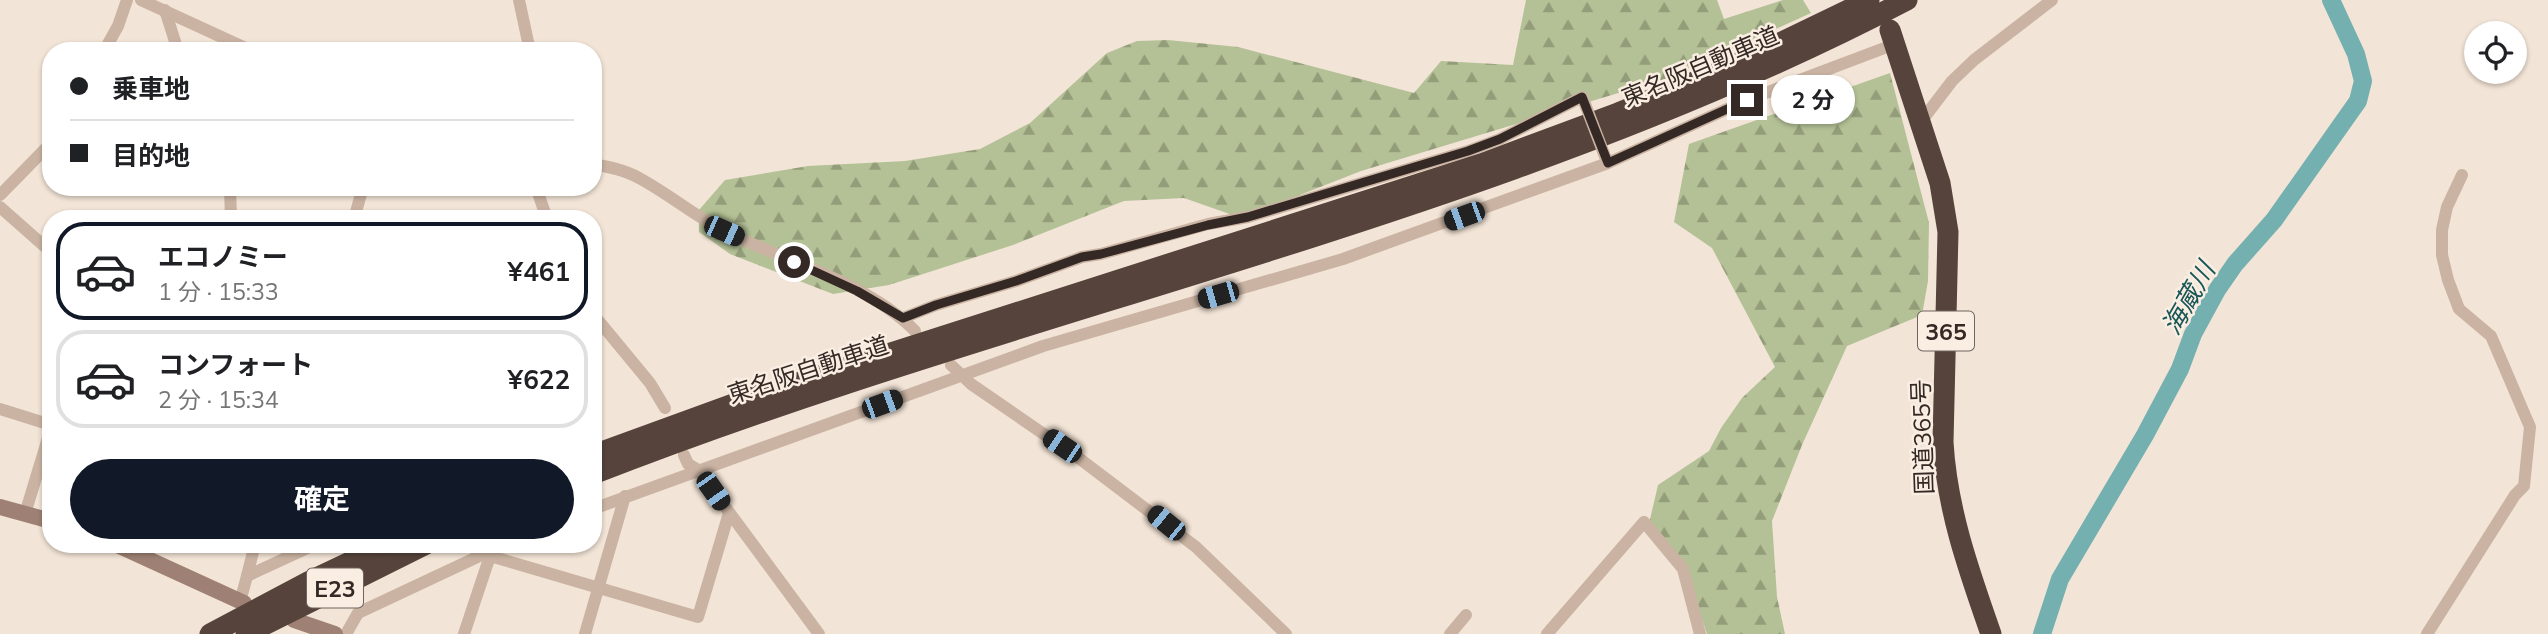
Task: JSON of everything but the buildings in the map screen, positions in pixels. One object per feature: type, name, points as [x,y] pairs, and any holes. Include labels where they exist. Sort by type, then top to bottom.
[{"type":"highway","name":"東名阪自動車道","points":[[602,452],[757,396],[1481,164],[1727,69],[1869,0]]},
{"type":"highway","name":"東名阪自動車道","points":[[602,471],[750,416],[1487,179],[1625,127],[1741,78],[1861,24],[1907,0]]},
{"type":"highway","name":"国道365号","points":[[1892,37],[1940,183],[1948,232],[1943,442],[1945,471],[1952,516],[1991,634]]},
{"type":"highway","name":"E23","points":[[210,634],[369,553]]},
{"type":"highway","name":"E23","points":[[246,634],[408,553]]},
{"type":"main road","points":[[0,507],[42,519]]},
{"type":"main road","points":[[142,553],[242,602]]},
{"type":"main road","points":[[294,620],[313,631],[335,634]]},
{"type":"street","points":[[109,42],[127,0]]},
{"type":"street","points":[[141,0],[233,42]]},
{"type":"street","points":[[519,0],[528,42]]},
{"type":"street","points":[[1920,123],[1952,81],[1974,60],[2052,0]]},
{"type":"street","points":[[165,10],[175,42]]},
{"type":"street","points":[[602,505],[1043,346],[1343,259],[1607,161],[1892,37]]},
{"type":"street","points":[[903,318],[1082,257],[1248,217],[1468,151],[1500,139],[1582,97],[1607,161]]},
{"type":"street","points":[[0,195],[42,152]]},
{"type":"street","points":[[602,167],[639,178],[724,231],[857,291],[903,318],[915,331]]},
{"type":"street","points":[[2427,634],[2515,495],[2524,486],[2529,449],[2530,427],[2491,336],[2459,309],[2448,280],[2442,255],[2442,230],[2447,207],[2462,175]]},
{"type":"street","points":[[0,207],[42,244]]},
{"type":"street","points":[[602,325],[650,383],[665,408]]},
{"type":"street","points":[[951,365],[1005,409],[1090,466],[1196,547],[1286,634]]},
{"type":"street","points":[[0,409],[42,423]]},
{"type":"street","points":[[684,455],[688,464],[698,470],[819,634]]},
{"type":"street","points":[[25,514],[42,456]]},
{"type":"street","points":[[585,634],[625,496]]},
{"type":"street","points":[[494,553],[698,617],[729,513]]},
{"type":"street","points":[[1547,634],[1644,522],[1683,569],[1700,634]]},
{"type":"street","points":[[242,602],[252,553]]},
{"type":"street","points":[[247,576],[297,553]]},
{"type":"street","points":[[346,634],[358,613],[484,553]]},
{"type":"street","points":[[464,634],[487,553]]},
{"type":"street","points":[[1450,634],[1466,615]]},
{"type":"green space","points":[[1526,0],[1717,0],[1724,19],[1783,0],[1803,0],[1811,13],[1668,78],[1361,171],[1241,218],[1184,198],[1124,201],[1013,245],[889,285],[833,294],[730,254],[699,232],[699,210],[725,180],[808,166],[905,161],[980,149],[1030,123],[1107,53],[1137,41],[1168,40],[1238,47],[1414,93],[1441,61],[1513,65]]},
{"type":"green space","points":[[1890,73],[1929,223],[1928,281],[1922,315],[1847,346],[1802,445],[1772,521],[1777,597],[1785,634],[1707,634],[1689,581],[1648,528],[1658,485],[1709,451],[1742,398],[1775,367],[1712,248],[1674,222],[1689,144]]},
{"type":"waterway","name":"海蔵川","points":[[2042,634],[2060,579],[2145,435],[2217,290],[2235,264],[2274,220],[2358,101],[2363,81],[2356,54],[2331,0]]},
{"type":"route","points":[[794,262],[875,300],[903,318],[1082,257],[1248,217],[1468,151],[1500,139],[1582,97],[1608,163],[1747,100]]}]
